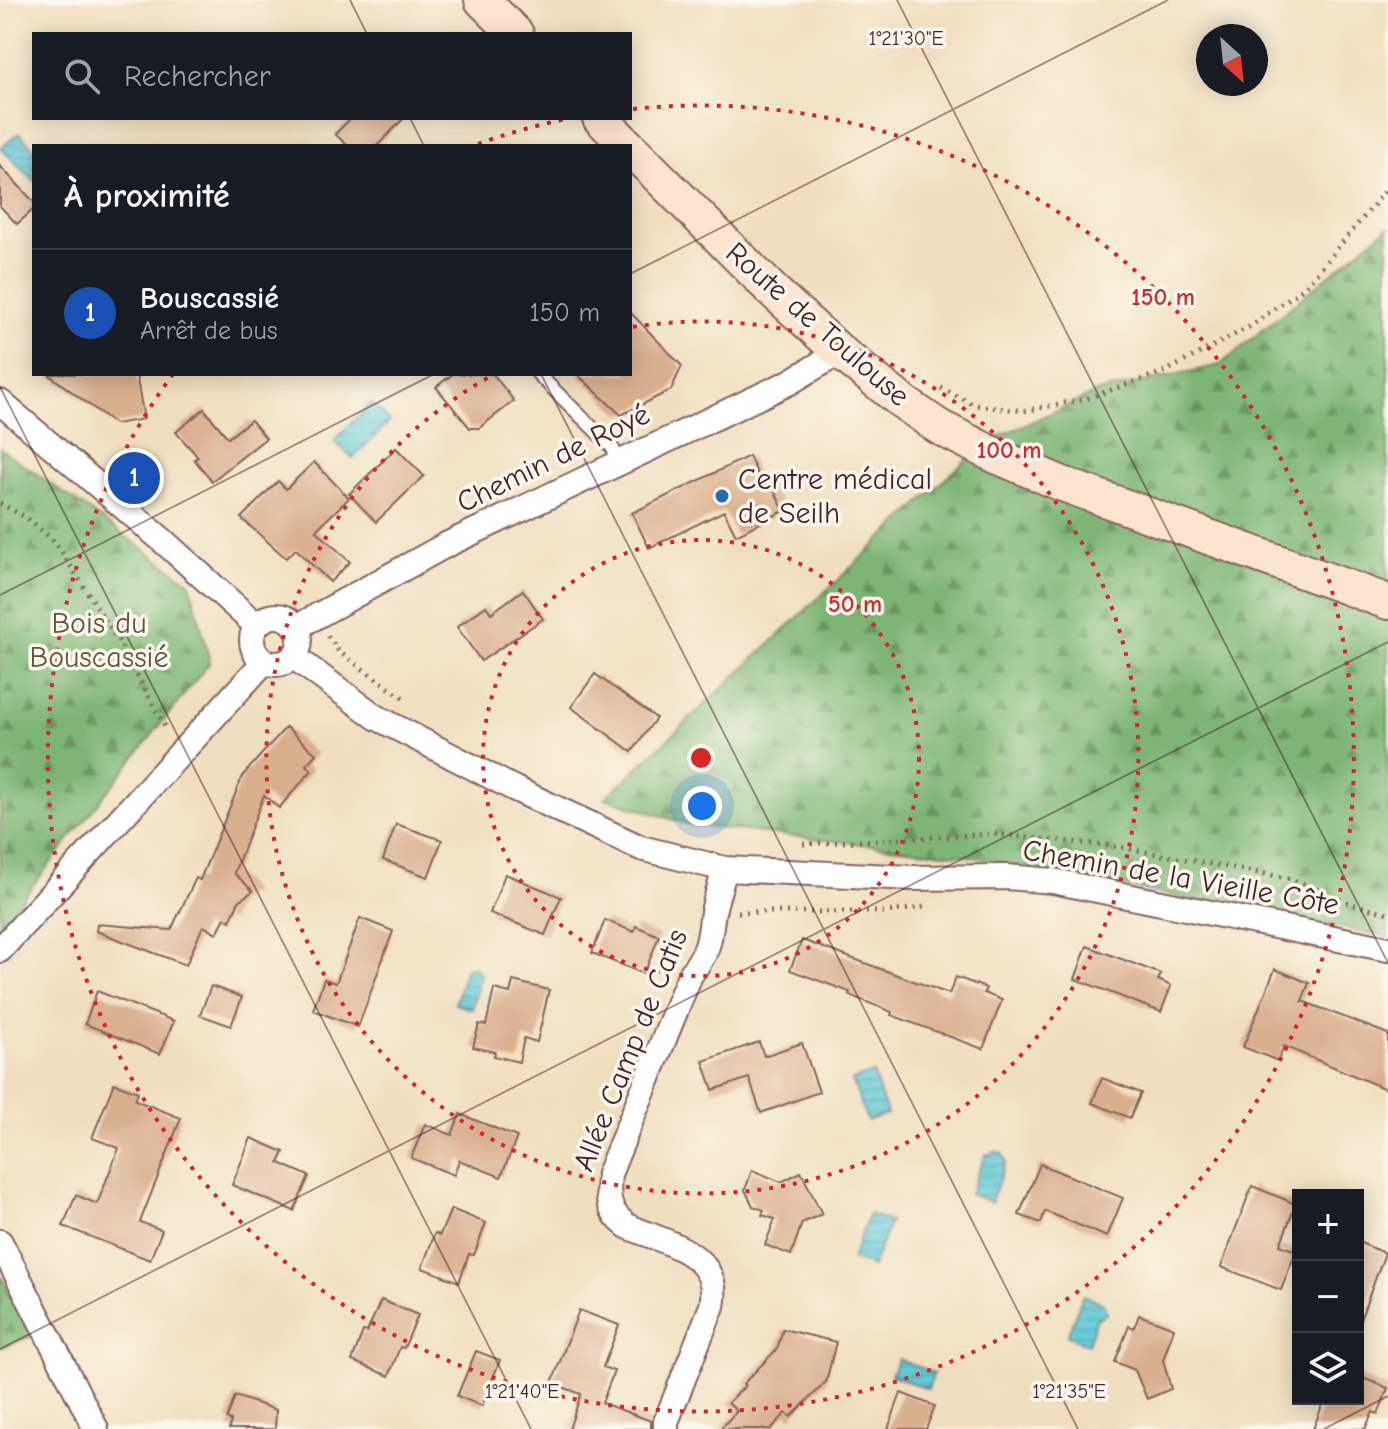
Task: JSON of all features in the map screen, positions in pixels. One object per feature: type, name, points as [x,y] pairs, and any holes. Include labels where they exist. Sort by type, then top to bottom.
[{"type":"main road","points":[[482,0],[514,32]]},
{"type":"main road","name":"Route de Toulouse","points":[[602,120],[626,144]]},
{"type":"main road","name":"Route de Toulouse","points":[[632,150],[771,289],[840,352],[939,427],[1060,483],[1388,602]]},
{"type":"street","name":"Chemin de Royé","points":[[297,627],[446,545],[790,382],[840,352]]},
{"type":"street","points":[[0,402],[161,539],[256,625]]},
{"type":"street","points":[[273,615],[282,616],[297,627],[300,642],[294,657],[274,665],[256,655],[251,645],[256,625],[273,615]]},
{"type":"street","name":"Chemin de la Vieille Côte","points":[[294,657],[376,717],[515,789],[641,848],[725,869],[1053,881],[1388,949]]},
{"type":"street","points":[[0,950],[264,662]]},
{"type":"street","name":"Allée Camp de Catis","points":[[666,1429],[666,1422],[712,1306],[715,1289],[702,1260],[618,1220],[607,1199],[609,1174],[690,975],[705,956],[725,869]]},
{"type":"street","points":[[0,1242],[96,1429]]},
{"type":"lane","points":[[540,376],[612,447],[619,461]]},
{"type":"path","points":[[900,400],[921,386],[934,386],[975,405],[1024,411],[1085,399],[1166,371],[1249,327],[1305,287],[1388,188]]},
{"type":"path","points":[[0,503],[27,518],[55,542],[117,638],[165,728],[184,749]]},
{"type":"path","points":[[326,632],[339,652],[418,708]]},
{"type":"path","points":[[796,844],[992,834],[1113,846],[1292,879],[1351,904],[1388,913]]},
{"type":"path","points":[[712,918],[725,920],[727,911],[887,912],[930,906]]},
{"type":"green space","points":[[1388,227],[1388,937],[962,855],[690,825],[605,798],[984,443],[1098,392],[1220,365]]},
{"type":"green space","name":"Bois du Bouscassié","points":[[0,448],[190,582],[210,662],[0,927]]},
{"type":"green space","points":[[0,1274],[32,1336],[0,1348]]},
{"type":"water","points":[[19,133],[32,146],[32,179],[1,148]]},
{"type":"water","points":[[371,403],[390,421],[353,458],[334,441]]},
{"type":"water","points":[[474,967],[481,975],[472,1009],[455,1004],[465,970]]},
{"type":"water","points":[[873,1073],[887,1114],[867,1121],[852,1080]]},
{"type":"water","points":[[994,1151],[1002,1153],[1006,1161],[991,1202],[970,1194],[986,1154]]},
{"type":"water","points":[[869,1214],[890,1222],[872,1267],[852,1259]]},
{"type":"water","points":[[1083,1295],[1103,1303],[1106,1314],[1097,1318],[1088,1344],[1067,1336]]},
{"type":"water","points":[[898,1359],[934,1373],[928,1389],[891,1375]]},
{"type":"building","points":[[349,120],[402,120],[379,144],[346,144],[335,134]]},
{"type":"building","points":[[0,166],[32,200],[32,211],[17,224],[0,206]]},
{"type":"building","points":[[632,314],[682,366],[671,390],[621,415],[579,376],[632,376]]},
{"type":"building","points":[[51,376],[136,376],[144,419],[115,424]]},
{"type":"building","points":[[450,376],[495,376],[514,401],[479,428],[470,428],[436,387]]},
{"type":"building","points":[[204,409],[228,438],[251,420],[266,438],[212,481],[194,459],[198,457],[176,432]]},
{"type":"building","points":[[396,448],[424,476],[376,522],[349,494]]},
{"type":"building","name":"Centre médical de Seilh","points":[[749,456],[760,480],[768,477],[784,511],[736,535],[724,511],[649,548],[632,513]]},
{"type":"building","points":[[314,462],[349,498],[316,530],[350,562],[330,582],[296,549],[286,558],[241,518],[278,481],[286,489]]},
{"type":"building","points":[[523,590],[543,619],[481,661],[457,627],[486,606],[491,613]]},
{"type":"building","points":[[595,674],[656,718],[632,752],[571,707]]},
{"type":"building","points":[[286,727],[316,754],[306,765],[312,770],[279,808],[264,795],[234,873],[253,891],[239,901],[230,921],[225,918],[217,933],[203,926],[186,965],[96,931],[97,924],[171,930],[196,878],[200,880],[243,775]]},
{"type":"building","points":[[396,824],[442,840],[428,877],[383,860]]},
{"type":"building","points":[[505,874],[561,897],[545,935],[490,913]]},
{"type":"building","points":[[360,918],[393,931],[358,1027],[313,1010],[324,979],[336,983]]},
{"type":"building","points":[[605,920],[634,932],[636,926],[659,936],[644,974],[592,953]]},
{"type":"building","points":[[802,940],[949,994],[956,977],[986,988],[984,993],[1002,1000],[983,1049],[891,1015],[892,1012],[849,995],[850,992],[790,970]]},
{"type":"building","points":[[1087,946],[1161,974],[1158,980],[1171,986],[1161,1012],[1075,979]]},
{"type":"building","points":[[1275,969],[1309,983],[1302,1001],[1388,1034],[1388,1090],[1284,1046],[1278,1061],[1243,1047]]},
{"type":"building","points":[[513,981],[549,990],[537,1042],[524,1038],[519,1062],[473,1047],[479,1024],[486,1025],[494,989],[510,993]]},
{"type":"building","points":[[211,986],[242,997],[231,1026],[200,1015]]},
{"type":"building","points":[[97,991],[174,1021],[160,1054],[85,1024]]},
{"type":"building","points":[[759,1042],[764,1056],[802,1043],[819,1092],[761,1113],[749,1078],[713,1090],[703,1061]]},
{"type":"building","points":[[1102,1078],[1141,1093],[1130,1118],[1092,1103]]},
{"type":"building","points":[[114,1083],[138,1092],[135,1100],[181,1118],[140,1222],[162,1230],[150,1260],[63,1226],[76,1195],[97,1204],[119,1148],[92,1138]]},
{"type":"building","points":[[460,1114],[517,1137],[501,1177],[459,1160],[454,1175],[411,1158],[425,1124],[452,1135]]},
{"type":"building","points":[[251,1138],[284,1152],[279,1163],[309,1176],[294,1211],[232,1185]]},
{"type":"building","points":[[1040,1164],[1123,1198],[1107,1237],[1045,1211],[1041,1223],[1019,1215]]},
{"type":"building","points":[[752,1170],[781,1182],[801,1172],[822,1214],[802,1223],[791,1255],[765,1245],[775,1219],[762,1215],[764,1210],[753,1206],[745,1190]]},
{"type":"building","points":[[1252,1186],[1292,1202],[1292,1214],[1280,1245],[1292,1250],[1292,1261],[1281,1290],[1221,1267]]},
{"type":"building","points":[[451,1209],[486,1223],[474,1255],[469,1254],[459,1282],[422,1268],[435,1233],[440,1235]]},
{"type":"building","points":[[1364,1244],[1385,1253],[1364,1309]]},
{"type":"building","points":[[381,1300],[418,1315],[404,1348],[400,1347],[389,1376],[352,1361],[363,1331],[367,1332]]},
{"type":"building","points":[[579,1310],[619,1325],[603,1367],[614,1371],[602,1403],[651,1421],[651,1429],[569,1429],[581,1394],[552,1383]]},
{"type":"building","points":[[1139,1315],[1174,1328],[1163,1360],[1171,1389],[1147,1399],[1135,1370],[1115,1362],[1129,1326],[1134,1328]]},
{"type":"building","points":[[783,1329],[836,1342],[826,1382],[791,1417],[786,1413],[771,1429],[720,1429],[737,1411],[728,1403],[777,1349]]},
{"type":"building","points":[[476,1351],[500,1360],[482,1406],[457,1396]]},
{"type":"building","points":[[1364,1378],[1388,1388],[1378,1414],[1373,1412],[1365,1429],[1313,1429],[1323,1405],[1364,1405]]},
{"type":"building","points":[[901,1393],[935,1406],[926,1429],[888,1429]]},
{"type":"building","points":[[235,1396],[276,1410],[275,1429],[229,1429],[231,1421],[227,1419]]},
{"type":"place","name":"Bouscassié","points":[[134,478]]},
{"type":"place","name":"Centre médical de Seilh","points":[[722,496]]}]
